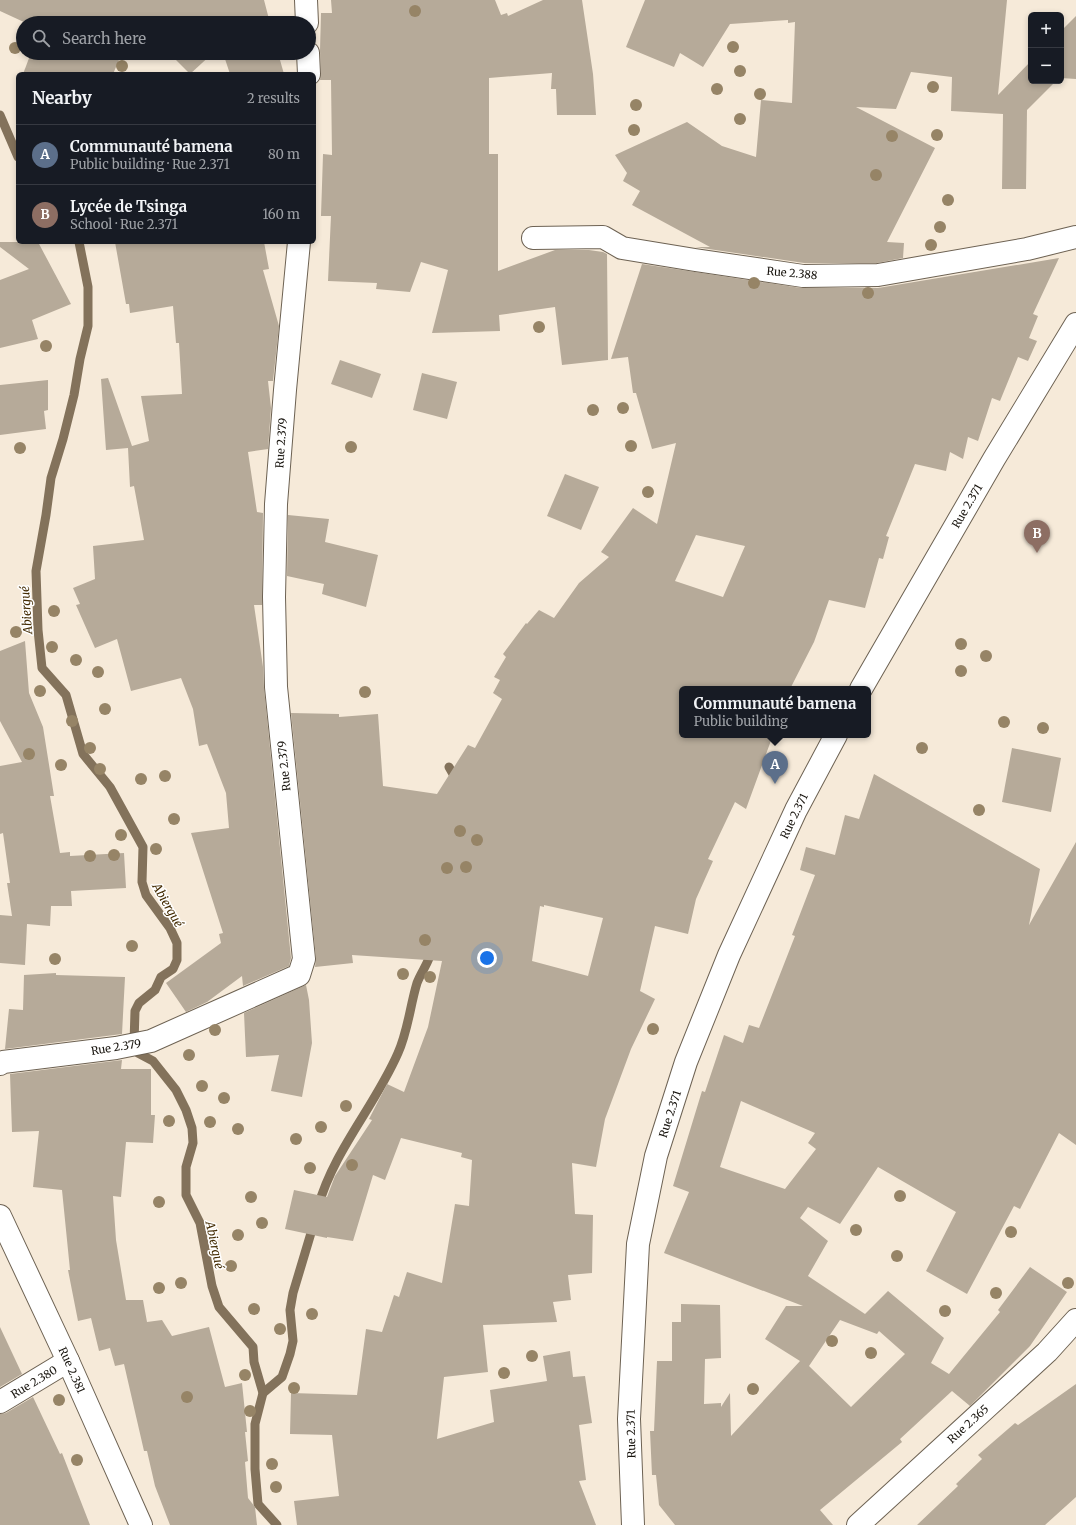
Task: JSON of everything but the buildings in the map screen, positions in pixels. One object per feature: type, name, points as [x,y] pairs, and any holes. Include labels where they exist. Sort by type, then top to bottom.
[{"type":"street","points":[[306,0],[307,16]]},
{"type":"street","points":[[308,60],[309,72]]},
{"type":"street","name":"Rue 2.388","points":[[533,238],[603,237],[622,248],[803,276],[878,275],[1027,249],[1076,237]]},
{"type":"street","name":"Rue 2.379","points":[[0,1064],[3,1062],[116,1048],[151,1041],[299,975],[304,959],[276,687],[274,596],[276,504],[299,244]]},
{"type":"street","name":"Rue 2.371","points":[[862,686],[994,459],[1076,324]]},
{"type":"street","name":"Rue 2.371","points":[[633,1525],[629,1419],[638,1244],[656,1156],[686,1062],[729,955],[796,810],[834,738]]},
{"type":"street","name":"Rue 2.381","points":[[0,1216],[68,1361],[141,1525]]},
{"type":"street","name":"Rue 2.365","points":[[858,1525],[1047,1352],[1076,1320]]},
{"type":"street","name":"Rue 2.380","points":[[0,1402],[68,1361]]},
{"type":"waterway","name":"Abiergué","points":[[0,115],[16,152]]},
{"type":"waterway","name":"Abiergué","points":[[79,244],[88,287],[88,326],[80,359],[74,395],[51,478],[36,571],[38,630],[42,668],[66,695],[83,754],[110,787],[143,847],[142,882],[146,895],[170,928],[177,943],[177,960],[173,969],[161,977],[155,990],[139,1003],[135,1011],[134,1043],[138,1053],[153,1061],[176,1090],[186,1110],[192,1128],[193,1143],[186,1167],[186,1195],[200,1223],[212,1286],[219,1307],[253,1347],[254,1362],[263,1393],[255,1424],[255,1469],[258,1504],[277,1525]]},
{"type":"waterway","points":[[449,767],[457,781]]},
{"type":"waterway","points":[[318,1207],[334,1166],[389,1072],[398,1053],[404,1036],[417,983],[432,949]]},
{"type":"waterway","points":[[263,1393],[282,1377],[290,1354],[293,1341],[290,1310],[293,1293],[314,1223]]},
{"type":"place","name":"Lycée de Tsinga","points":[[1037,553]]},
{"type":"place","name":"Communauté bamena","points":[[775,784]]}]
